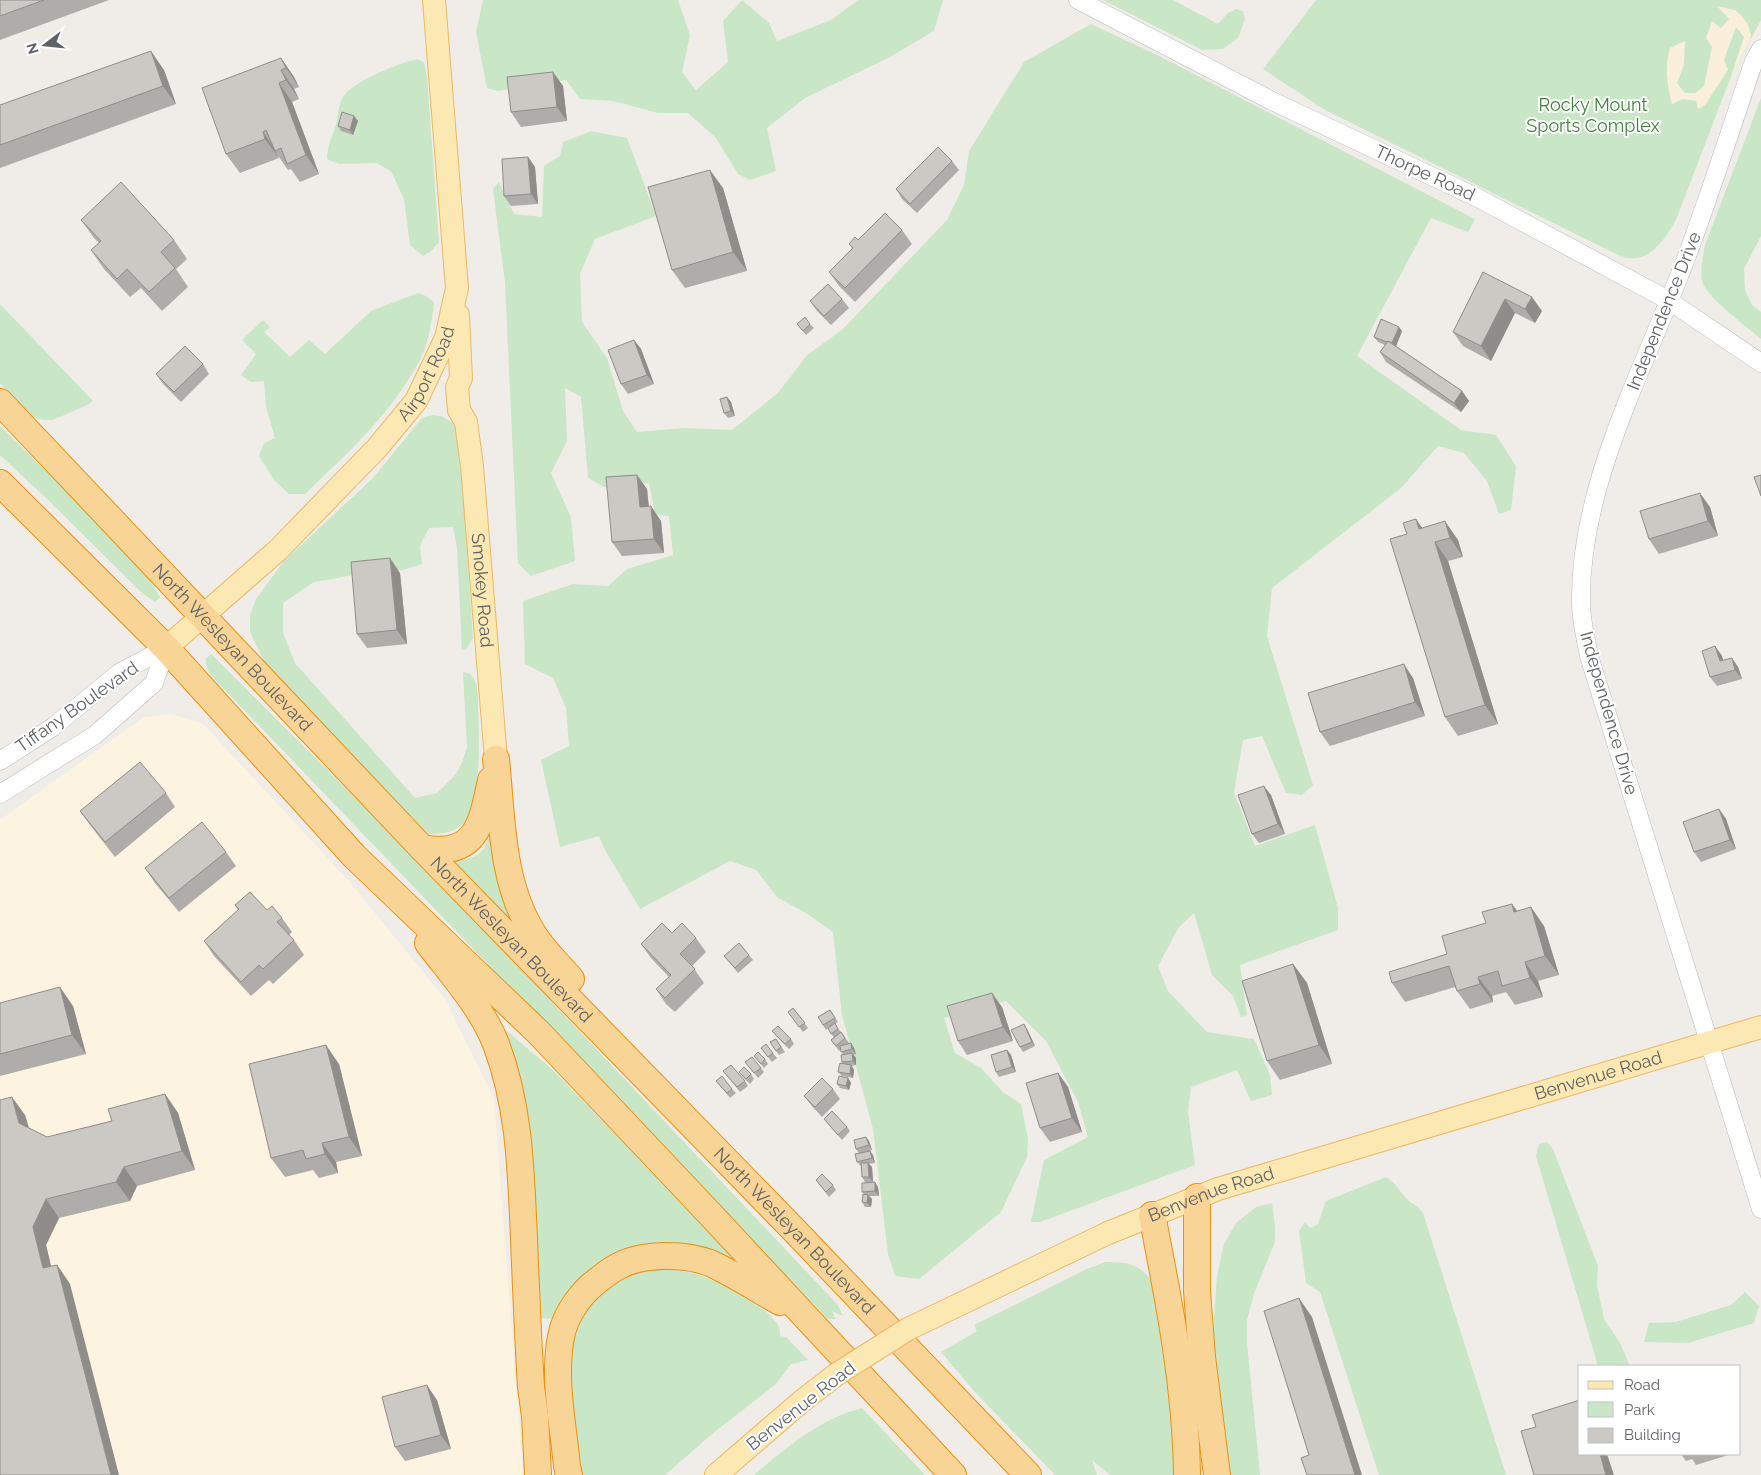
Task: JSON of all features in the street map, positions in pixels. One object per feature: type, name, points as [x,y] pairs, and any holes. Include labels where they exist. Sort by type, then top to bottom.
[{"type":"highway","name":"North Wesleyan Boulevard","points":[[0,402],[422,848],[801,1237],[1026,1473]]},
{"type":"highway","points":[[0,483],[166,648],[342,843],[539,1033],[953,1475]]},
{"type":"highway","points":[[422,848],[439,851],[457,848],[470,839],[481,823],[496,759]]},
{"type":"highway","points":[[496,759],[507,859],[511,882],[518,903],[534,935],[584,994],[666,1100]]},
{"type":"highway","points":[[376,875],[477,1008],[495,1043],[511,1091],[518,1134],[522,1180],[531,1388],[545,1459],[546,1475]]},
{"type":"highway","points":[[1197,1198],[1197,1291],[1202,1357],[1217,1475]]},
{"type":"highway","points":[[1152,1215],[1172,1315],[1185,1426],[1187,1475]]},
{"type":"highway","points":[[569,1475],[560,1387],[559,1357],[561,1335],[578,1300],[595,1282],[618,1266],[646,1257],[680,1256],[708,1263],[803,1315]]},
{"type":"highway","points":[[535,1416],[538,1475]]},
{"type":"main road","name":"Airport Road","points":[[166,648],[278,550],[377,448],[416,401],[446,338],[457,288],[434,0]]},
{"type":"main road","name":"Smokey Road","points":[[457,288],[462,378],[457,387],[459,410],[466,422],[472,466],[496,759]]},
{"type":"main road","name":"Benvenue Road","points":[[716,1475],[802,1401],[837,1374],[908,1329],[1108,1233],[1218,1189],[1761,1027]]},
{"type":"street","name":"Thorpe Road","points":[[1078,0],[1272,101],[1478,198],[1668,300],[1761,363]]},
{"type":"street","name":"Independence Drive","points":[[1761,50],[1754,61],[1684,263],[1617,430],[1591,507],[1582,561],[1580,605],[1588,656],[1761,1209]]},
{"type":"street","name":"Tiffany Boulevard","points":[[0,761],[54,728],[119,673],[166,648]]},
{"type":"street","name":"Tiffany Boulevard","points":[[0,794],[94,735],[154,683],[166,648]]},
{"type":"shaded area","points":[[171,714],[203,724],[348,880],[445,999],[494,1099],[523,1475],[0,1475],[0,820],[144,717]]},
{"type":"green space","points":[[483,0],[678,0],[690,35],[682,72],[696,90],[728,62],[723,21],[742,0],[769,23],[777,41],[831,20],[858,0],[943,0],[934,31],[888,58],[805,98],[767,128],[776,171],[750,180],[738,174],[716,138],[688,113],[658,113],[613,101],[580,99],[566,80],[498,91],[487,88],[476,32]]},
{"type":"green space","points":[[1103,0],[1173,0],[1218,24],[1228,13],[1236,9],[1243,11],[1245,19],[1238,38],[1223,49],[1202,50]]},
{"type":"green space","name":"Rocky Mount Sports Complex","points":[[1316,0],[1761,0],[1761,20],[1730,79],[1676,220],[1668,234],[1651,252],[1645,256],[1629,258],[1614,253],[1325,110],[1263,69]]},
{"type":"green space","points":[[1091,24],[1159,56],[1475,219],[1468,232],[1431,218],[1357,356],[1461,430],[1496,435],[1516,466],[1511,510],[1499,514],[1487,481],[1464,453],[1438,446],[1401,488],[1272,588],[1267,636],[1313,785],[1302,795],[1286,793],[1262,736],[1243,740],[1234,792],[1255,846],[1315,825],[1338,908],[1338,930],[1240,965],[1247,1015],[1241,1017],[1233,996],[1212,975],[1194,913],[1179,927],[1158,966],[1168,991],[1207,1032],[1254,1039],[1270,1075],[1272,1095],[1251,1101],[1237,1070],[1191,1087],[1188,1112],[1195,1165],[1040,1222],[1031,1222],[1044,1160],[1088,1137],[1078,1102],[1046,1041],[1006,1001],[944,1018],[955,1053],[981,1068],[1003,1092],[1021,1104],[1028,1139],[1027,1157],[1001,1212],[919,1279],[895,1276],[888,1254],[873,1129],[842,1015],[833,932],[809,915],[777,897],[756,870],[730,861],[640,909],[605,850],[599,836],[560,847],[541,760],[569,746],[566,708],[553,678],[525,664],[523,601],[573,584],[608,586],[627,569],[673,555],[669,516],[655,515],[649,483],[604,487],[588,478],[581,397],[565,388],[567,441],[551,473],[571,517],[575,561],[531,576],[518,563],[505,283],[493,189],[499,182],[514,214],[542,217],[544,166],[560,156],[563,142],[591,131],[627,138],[656,216],[595,239],[580,274],[582,322],[607,358],[623,411],[637,432],[684,428],[732,430],[778,393],[807,355],[842,330],[947,220],[964,185],[969,151],[1024,62]]},
{"type":"green space","points":[[417,59],[424,62],[427,77],[439,242],[431,251],[423,256],[410,245],[404,199],[391,171],[376,163],[339,164],[327,159],[340,105],[347,93],[364,80],[376,74]]},
{"type":"green space","points":[[1761,98],[1761,236],[1744,269],[1745,290],[1752,305],[1761,312],[1761,339],[1728,312],[1711,295],[1705,288],[1701,272],[1705,245]]},
{"type":"green space","points":[[418,293],[434,302],[431,324],[421,358],[397,397],[369,431],[305,494],[289,494],[274,480],[259,456],[264,443],[275,438],[266,407],[264,381],[251,382],[241,375],[256,354],[242,340],[263,320],[270,327],[264,332],[290,357],[309,340],[325,354],[371,311]]},
{"type":"green space","points":[[0,304],[93,401],[53,420],[31,417],[0,383]]},
{"type":"green space","points":[[432,415],[441,416],[452,422],[457,430],[462,471],[473,638],[467,648],[462,650],[457,548],[453,527],[429,528],[420,546],[422,564],[403,570],[354,575],[314,582],[283,603],[283,633],[295,663],[415,798],[437,793],[455,775],[462,763],[467,747],[463,672],[471,674],[476,683],[478,697],[479,748],[476,789],[472,807],[466,820],[453,831],[426,834],[266,666],[250,632],[250,615],[256,599],[284,561],[373,478],[422,418]]},
{"type":"green space","points":[[0,426],[112,535],[146,573],[160,597],[155,602],[142,593],[0,455]]},
{"type":"green space","points":[[211,654],[415,857],[838,1305],[843,1316],[832,1311],[836,1319],[828,1319],[217,682],[211,675],[206,663],[206,658]]},
{"type":"green space","points":[[493,820],[525,938],[453,861],[464,860],[478,855],[486,845]]},
{"type":"green space","points":[[501,1026],[553,1070],[744,1266],[686,1244],[668,1242],[634,1247],[601,1261],[587,1271],[563,1298],[555,1319],[538,1318]]},
{"type":"green space","points":[[1547,1142],[1553,1149],[1598,1266],[1597,1285],[1604,1319],[1620,1343],[1630,1365],[1598,1365],[1536,1156],[1539,1144]]},
{"type":"green space","points":[[1386,1177],[1423,1213],[1506,1475],[1379,1475],[1320,1292],[1306,1283],[1299,1231],[1305,1222],[1310,1228],[1318,1224],[1326,1201]]},
{"type":"green space","points":[[1272,1203],[1275,1242],[1254,1294],[1247,1320],[1247,1343],[1260,1475],[1228,1475],[1212,1347],[1217,1276],[1224,1244],[1236,1223],[1256,1207]]},
{"type":"green space","points":[[1106,1262],[1126,1263],[1144,1272],[1156,1287],[1161,1299],[1177,1475],[1110,1475],[1092,1460],[1097,1475],[1055,1475],[974,1391],[941,1352],[977,1331],[974,1325],[1087,1269]]},
{"type":"green space","points":[[661,1269],[696,1274],[741,1294],[772,1317],[779,1326],[780,1336],[786,1337],[808,1360],[791,1364],[775,1385],[712,1434],[665,1475],[584,1475],[578,1465],[572,1401],[571,1345],[581,1315],[600,1293],[628,1275]]},
{"type":"green space","points":[[1745,1292],[1759,1306],[1754,1323],[1688,1343],[1644,1342],[1649,1323],[1676,1322],[1731,1305]]},
{"type":"green space","points":[[862,1408],[925,1475],[754,1475],[818,1426]]},
{"type":"sand","points":[[1717,6],[1735,10],[1741,15],[1748,25],[1751,35],[1750,40],[1730,79],[1744,37],[1736,27],[1724,60],[1728,70],[1705,105],[1698,109],[1696,101],[1683,99],[1672,104],[1667,76],[1670,48],[1685,41],[1684,65],[1677,83],[1685,93],[1695,93],[1704,86],[1712,47],[1706,38],[1712,21],[1721,28],[1729,19]]},
{"type":"building","points":[[0,0],[44,0],[0,16]]},
{"type":"building","points":[[151,51],[163,86],[0,145],[0,105]]},
{"type":"building","points":[[281,58],[286,68],[281,70],[286,80],[279,83],[306,155],[287,164],[281,148],[275,151],[266,130],[263,132],[265,139],[226,154],[202,88]]},
{"type":"building","points":[[553,72],[557,107],[511,112],[507,77]]},
{"type":"building","points":[[342,112],[354,116],[350,130],[338,126]]},
{"type":"building","points":[[938,147],[952,161],[910,204],[896,189]]},
{"type":"building","points":[[528,157],[531,194],[504,196],[502,159]]},
{"type":"building","points":[[710,170],[733,252],[672,270],[648,187]]},
{"type":"building","points":[[121,182],[174,240],[161,252],[175,268],[149,292],[127,269],[117,279],[91,250],[101,241],[81,220]]},
{"type":"building","points":[[885,213],[902,230],[845,288],[829,272],[853,248],[849,244],[855,237],[858,240]]},
{"type":"building","points":[[1483,272],[1532,297],[1525,309],[1505,299],[1481,346],[1453,332]]},
{"type":"building","points":[[828,284],[842,299],[824,316],[810,301]]},
{"type":"building","points":[[805,317],[810,324],[803,331],[797,324]]},
{"type":"building","points":[[1381,319],[1399,327],[1392,343],[1374,337]]},
{"type":"building","points":[[634,340],[647,375],[621,384],[608,350]]},
{"type":"building","points":[[1388,341],[1462,391],[1454,403],[1380,352]]},
{"type":"building","points":[[185,346],[203,364],[174,392],[156,374]]},
{"type":"building","points":[[727,397],[731,411],[724,413],[720,399]]},
{"type":"building","points":[[637,475],[640,507],[651,506],[654,539],[612,542],[606,477]]},
{"type":"building","points":[[1761,475],[1761,496],[1754,477]]},
{"type":"building","points":[[1700,493],[1708,521],[1649,539],[1640,511]]},
{"type":"building","points":[[1416,519],[1419,529],[1445,521],[1450,538],[1435,542],[1485,705],[1445,717],[1390,539],[1407,534],[1403,523]]},
{"type":"building","points":[[390,558],[397,630],[357,634],[351,562]]},
{"type":"building","points":[[1715,646],[1720,661],[1732,658],[1735,670],[1710,677],[1702,651]]},
{"type":"building","points":[[1404,664],[1415,702],[1320,732],[1308,693]]},
{"type":"building","points":[[140,762],[166,793],[105,842],[80,811]]},
{"type":"building","points":[[1264,786],[1278,824],[1252,834],[1238,795]]},
{"type":"building","points":[[1719,809],[1730,840],[1694,852],[1683,822]]},
{"type":"building","points":[[202,822],[226,852],[169,898],[145,868]]},
{"type":"building","points":[[250,892],[267,910],[272,906],[282,918],[277,922],[294,940],[263,969],[259,965],[241,982],[204,941],[239,909],[235,905]]},
{"type":"building","points":[[1512,904],[1514,912],[1531,907],[1545,956],[1525,962],[1530,978],[1502,986],[1498,971],[1478,977],[1480,984],[1457,991],[1449,966],[1392,983],[1389,972],[1447,954],[1442,936],[1486,923],[1482,912]]},
{"type":"building","points":[[662,923],[672,933],[682,923],[696,938],[680,954],[695,969],[665,998],[656,989],[671,975],[641,944]]},
{"type":"building","points":[[739,943],[749,955],[735,968],[724,956]]},
{"type":"building","points":[[1293,964],[1319,1045],[1267,1061],[1242,981]]},
{"type":"building","points":[[60,987],[72,1035],[0,1054],[0,1003]]},
{"type":"building","points":[[992,993],[1003,1027],[958,1041],[947,1006]]},
{"type":"building","points":[[793,1008],[805,1023],[799,1027],[788,1012]]},
{"type":"building","points":[[830,1010],[835,1018],[823,1025],[818,1017]]},
{"type":"building","points":[[835,1023],[838,1029],[831,1034],[828,1028]]},
{"type":"building","points":[[1024,1024],[1032,1042],[1020,1047],[1011,1030]]},
{"type":"building","points":[[778,1026],[791,1039],[785,1044],[772,1031]]},
{"type":"building","points":[[841,1032],[845,1038],[836,1046],[831,1040]]},
{"type":"building","points":[[776,1039],[781,1047],[776,1051],[770,1042]]},
{"type":"building","points":[[851,1043],[852,1049],[841,1052],[840,1046]]},
{"type":"building","points":[[766,1044],[773,1053],[768,1057],[761,1048]]},
{"type":"building","points":[[326,1045],[349,1137],[322,1143],[325,1154],[306,1159],[303,1150],[271,1158],[249,1064]]},
{"type":"building","points":[[1007,1050],[1012,1067],[996,1072],[991,1055]]},
{"type":"building","points":[[758,1052],[765,1059],[761,1064],[754,1056]]},
{"type":"building","points":[[852,1053],[853,1061],[842,1062],[841,1055]]},
{"type":"building","points":[[752,1057],[761,1068],[754,1073],[745,1062]]},
{"type":"building","points":[[840,1063],[851,1065],[850,1074],[838,1072]]},
{"type":"building","points":[[731,1065],[745,1081],[737,1087],[723,1071]]},
{"type":"building","points":[[744,1067],[751,1074],[746,1079],[739,1072]]},
{"type":"building","points":[[1058,1073],[1072,1118],[1040,1128],[1026,1083]]},
{"type":"building","points":[[722,1076],[732,1089],[727,1093],[716,1081]]},
{"type":"building","points":[[839,1076],[848,1078],[846,1086],[837,1084]]},
{"type":"building","points":[[822,1078],[833,1089],[815,1107],[804,1096]]},
{"type":"building","points":[[165,1094],[182,1151],[124,1167],[116,1182],[46,1199],[33,1227],[43,1268],[57,1265],[111,1475],[0,1475],[0,1100],[12,1097],[19,1123],[47,1137],[112,1121],[108,1109]]},
{"type":"building","points":[[832,1111],[847,1127],[838,1135],[824,1119]]},
{"type":"building","points":[[866,1137],[869,1145],[856,1149],[854,1140]]},
{"type":"building","points":[[870,1151],[872,1158],[857,1162],[855,1154]]},
{"type":"building","points":[[861,1163],[868,1163],[869,1177],[862,1177]]},
{"type":"building","points":[[822,1174],[833,1185],[826,1192],[816,1180]]},
{"type":"building","points":[[875,1182],[875,1191],[862,1192],[862,1183]]},
{"type":"building","points":[[863,1194],[868,1195],[867,1203],[862,1202]]},
{"type":"building","points":[[1299,1298],[1355,1475],[1307,1475],[1301,1458],[1309,1455],[1264,1311]]},
{"type":"building","points":[[427,1385],[441,1435],[395,1447],[382,1397]]},
{"type":"building","points":[[1578,1401],[1578,1455],[1600,1455],[1606,1475],[1534,1475],[1521,1431],[1536,1427],[1532,1415]]}]
